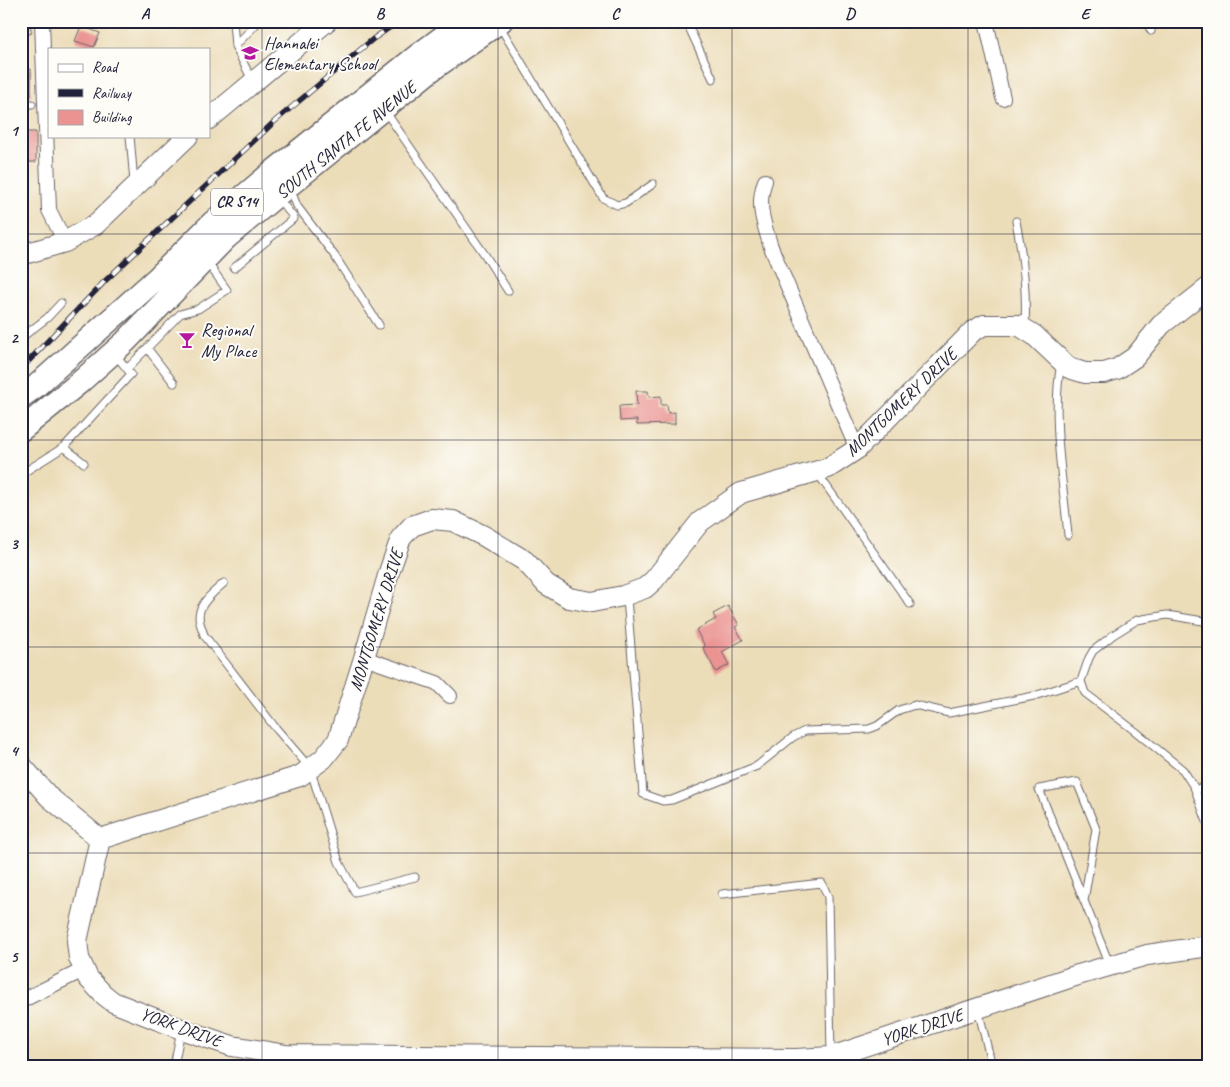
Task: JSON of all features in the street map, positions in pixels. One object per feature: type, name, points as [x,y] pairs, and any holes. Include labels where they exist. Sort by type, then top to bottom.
[{"type":"main road","name":"SOUTH SANTA FE AVENUE","points":[[21,397],[119,312],[212,223],[418,55],[464,21]]},
{"type":"main road","name":"SOUTH SANTA FE AVENUE","points":[[21,430],[79,383],[113,352],[226,238],[282,190],[430,71],[500,22]]},
{"type":"main road","points":[[21,418],[45,400],[88,362],[102,343],[119,312]]},
{"type":"street","points":[[42,21],[46,61],[49,210],[65,242]]},
{"type":"street","points":[[210,116],[327,21]]},
{"type":"street","points":[[986,21],[1003,98]]},
{"type":"street","points":[[21,255],[65,242],[96,224],[185,138]]},
{"type":"street","points":[[765,181],[760,193],[762,219],[857,449]]},
{"type":"street","name":"MONTGOMERY DRIVE","points":[[100,839],[300,776],[323,759],[338,740],[389,572],[401,538],[412,526],[432,519],[453,520],[525,561],[546,584],[569,598],[592,602],[627,595],[644,588],[654,580],[700,522],[740,493],[828,468],[857,449],[973,330],[984,325],[1018,325],[1034,335],[1069,368],[1086,373],[1104,373],[1117,369],[1135,357],[1161,325],[1209,287]]},
{"type":"street","points":[[364,658],[437,683],[450,696]]},
{"type":"street","points":[[21,765],[49,797],[100,839]]},
{"type":"street","name":"YORK DRIVE","points":[[100,839],[77,941],[83,970],[93,984],[113,1002],[181,1029],[232,1046],[259,1052],[333,1061],[691,1062],[796,1059],[832,1061],[978,1008],[1110,966],[1147,955],[1209,946]]},
{"type":"street","points":[[21,1001],[83,970]]},
{"type":"lane","points":[[233,21],[235,46],[253,83]]},
{"type":"lane","points":[[235,46],[259,21]]},
{"type":"lane","points":[[686,21],[713,79]]},
{"type":"lane","points":[[1146,21],[1151,32]]},
{"type":"lane","points":[[500,22],[603,198],[618,205],[626,203],[653,184]]},
{"type":"lane","points":[[21,105],[32,104]]},
{"type":"lane","points":[[384,108],[508,291]]},
{"type":"lane","points":[[130,138],[134,188]]},
{"type":"lane","points":[[234,268],[294,218],[282,190]]},
{"type":"lane","points":[[282,190],[297,206],[334,255],[379,325]]},
{"type":"lane","points":[[1016,221],[1025,273],[1025,330]]},
{"type":"lane","points":[[127,369],[180,314],[198,309],[227,290],[205,259]]},
{"type":"lane","points":[[21,338],[47,318],[60,304]]},
{"type":"lane","points":[[147,348],[174,383]]},
{"type":"lane","points":[[21,480],[23,473],[64,447],[131,374],[113,352]]},
{"type":"lane","points":[[1061,360],[1056,387],[1058,431],[1068,535]]},
{"type":"lane","points":[[64,447],[84,463]]},
{"type":"lane","points":[[816,472],[910,604]]},
{"type":"lane","points":[[224,583],[200,610],[200,620],[204,635],[274,726],[310,768],[339,862],[355,892],[415,877]]},
{"type":"lane","points":[[627,595],[644,794],[663,801],[672,800],[757,766],[792,737],[805,731],[868,729],[877,726],[899,710],[915,705],[949,713],[1034,696],[1081,681]]},
{"type":"lane","points":[[1208,823],[1196,791],[1183,770],[1085,693],[1081,681],[1093,651],[1113,635],[1137,620],[1167,615],[1209,622]]},
{"type":"lane","points":[[1084,901],[1096,829],[1077,782],[1039,789],[1110,966]]},
{"type":"lane","points":[[1196,791],[1209,782]]},
{"type":"lane","points":[[722,894],[822,883],[828,898],[832,1061]]},
{"type":"lane","points":[[978,1008],[992,1066]]},
{"type":"lane","points":[[174,1066],[181,1029]]},
{"type":"building","points":[[21,21],[29,21],[32,33],[21,36]]},
{"type":"building","points":[[81,26],[100,33],[94,47],[75,41]]},
{"type":"building","points":[[21,69],[31,69],[31,96],[21,97]]},
{"type":"building","points":[[25,132],[36,132],[36,162],[24,162],[24,156],[21,156],[21,134],[25,134]]},
{"type":"building","points":[[636,391],[648,391],[649,397],[661,396],[661,405],[667,405],[668,413],[675,412],[675,424],[637,425],[637,420],[620,421],[619,406],[637,405]]},
{"type":"building","points":[[728,606],[739,625],[735,627],[743,640],[722,652],[729,665],[716,672],[696,630],[716,619],[713,614]]},
{"type":"railway","points":[[21,369],[105,281],[274,122],[373,39],[399,21]]},
{"type":"place","name":"Hannalei Elementary School","points":[[250,53]]},
{"type":"place","name":"Regional My Place","points":[[187,340]]}]
